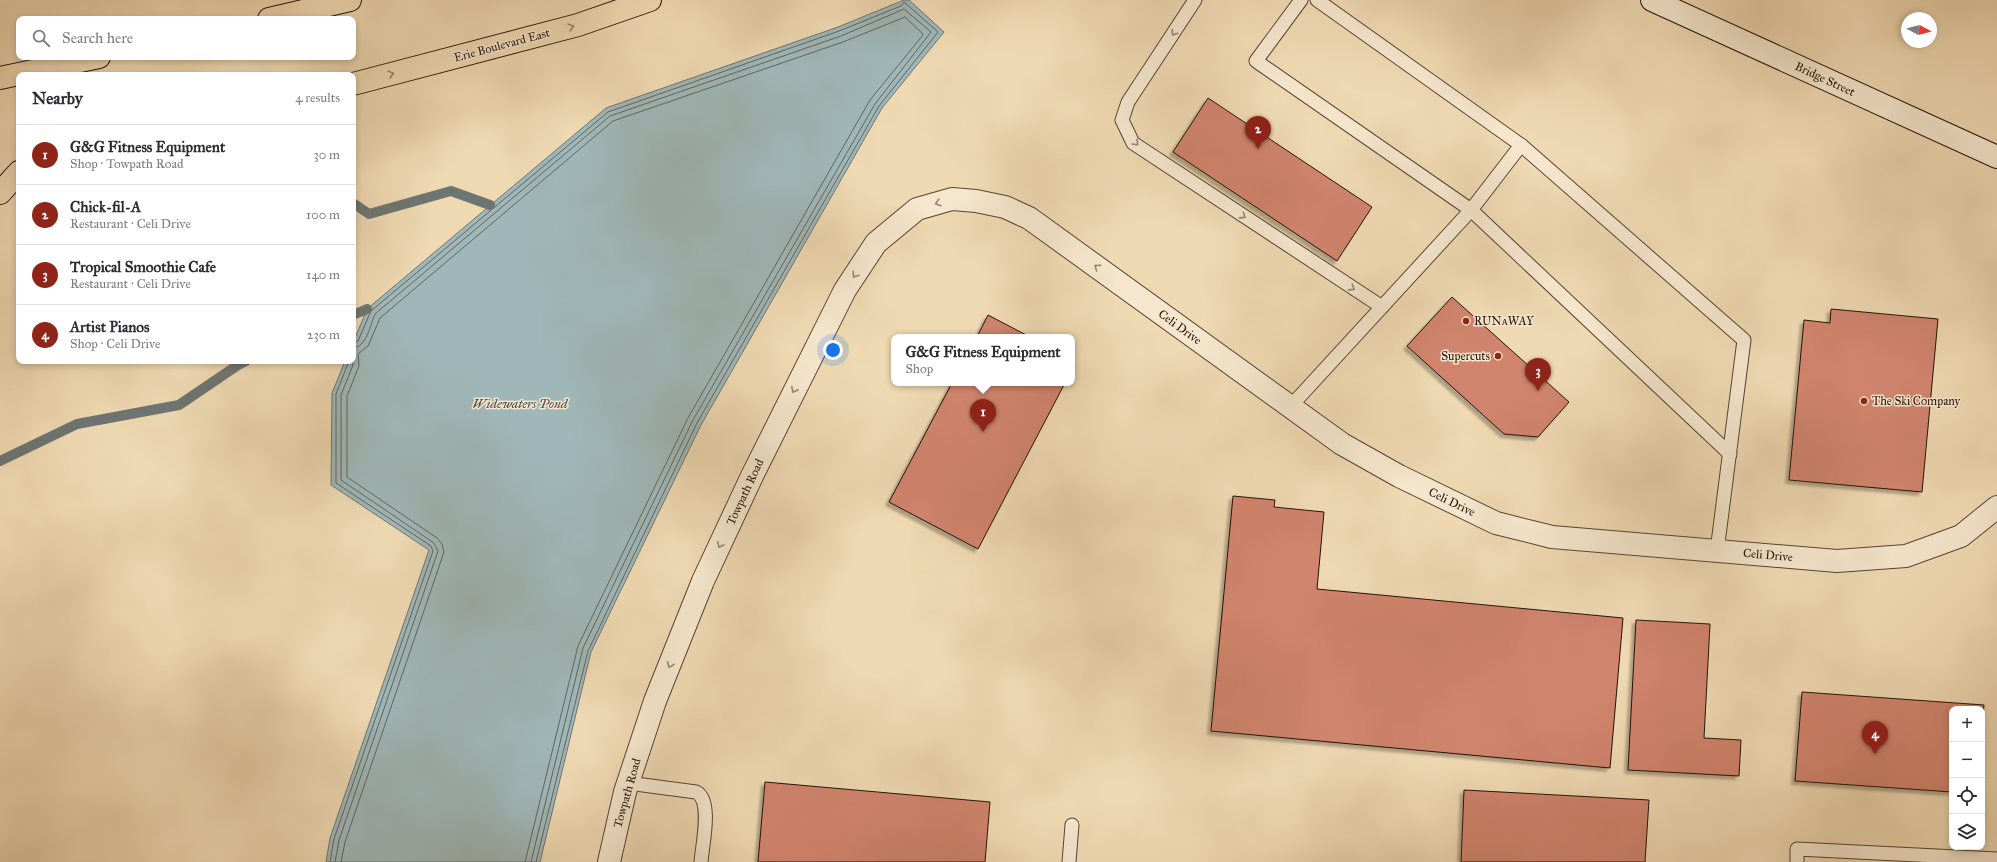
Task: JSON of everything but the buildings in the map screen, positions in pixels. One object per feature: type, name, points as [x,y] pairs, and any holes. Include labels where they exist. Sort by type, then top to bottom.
[{"type":"main road","points":[[280,16],[325,3],[350,0]]},
{"type":"main road","name":"Erie Boulevard East","points":[[356,83],[578,25],[650,0]]},
{"type":"main road","points":[[28,72],[85,60]]},
{"type":"main road","points":[[0,78],[16,75]]},
{"type":"main road","points":[[0,168],[16,165]]},
{"type":"main road","points":[[0,193],[16,175]]},
{"type":"street","name":"Bridge Street","points":[[1652,0],[1996,156]]},
{"type":"street","name":"Towpath Road","points":[[609,862],[628,783],[655,701],[703,581],[772,436],[845,290],[876,242],[917,209],[952,199],[976,200]]},
{"type":"street","name":"Celi Drive","points":[[976,200],[1005,206],[1029,218],[1342,444],[1398,476],[1496,523],[1552,537],[1836,561],[1906,556],[1961,536],[1996,511]]},
{"type":"lane","points":[[1195,0],[1128,102],[1122,120],[1133,143],[1382,308]]},
{"type":"lane","points":[[1301,0],[1256,61],[1471,210],[1730,454]]},
{"type":"lane","points":[[1317,0],[1521,145],[1744,340],[1717,551]]},
{"type":"lane","points":[[1290,407],[1471,210],[1521,145]]},
{"type":"lane","points":[[628,783],[696,792],[700,794],[704,799],[706,810],[700,862]]},
{"type":"lane","points":[[1069,862],[1072,825]]},
{"type":"lane","points":[[1796,862],[1797,849],[1997,859]]},
{"type":"water","name":"Widewaters Pond","points":[[904,0],[909,0],[944,32],[882,108],[701,425],[591,652],[540,862],[326,862],[330,838],[429,550],[331,485],[332,393],[344,364],[356,364],[356,336],[367,309],[606,108],[838,27]]},
{"type":"waterway","points":[[356,205],[369,214],[451,191],[490,205]]},
{"type":"waterway","points":[[356,314],[367,309]]},
{"type":"waterway","points":[[0,461],[77,424],[179,405],[240,364]]},
{"type":"place","name":"Chick-fil-A","points":[[1258,149]]},
{"type":"place","name":"RUNᴀWAY","points":[[1466,321]]},
{"type":"place","name":"Supercuts","points":[[1498,356]]},
{"type":"place","name":"Tropical Smoothie Cafe","points":[[1538,391]]},
{"type":"place","name":"The Ski Company","points":[[1864,401]]},
{"type":"place","name":"G&G Fitness Equipment","points":[[983,432]]},
{"type":"place","name":"Artist Pianos","points":[[1875,754]]}]
